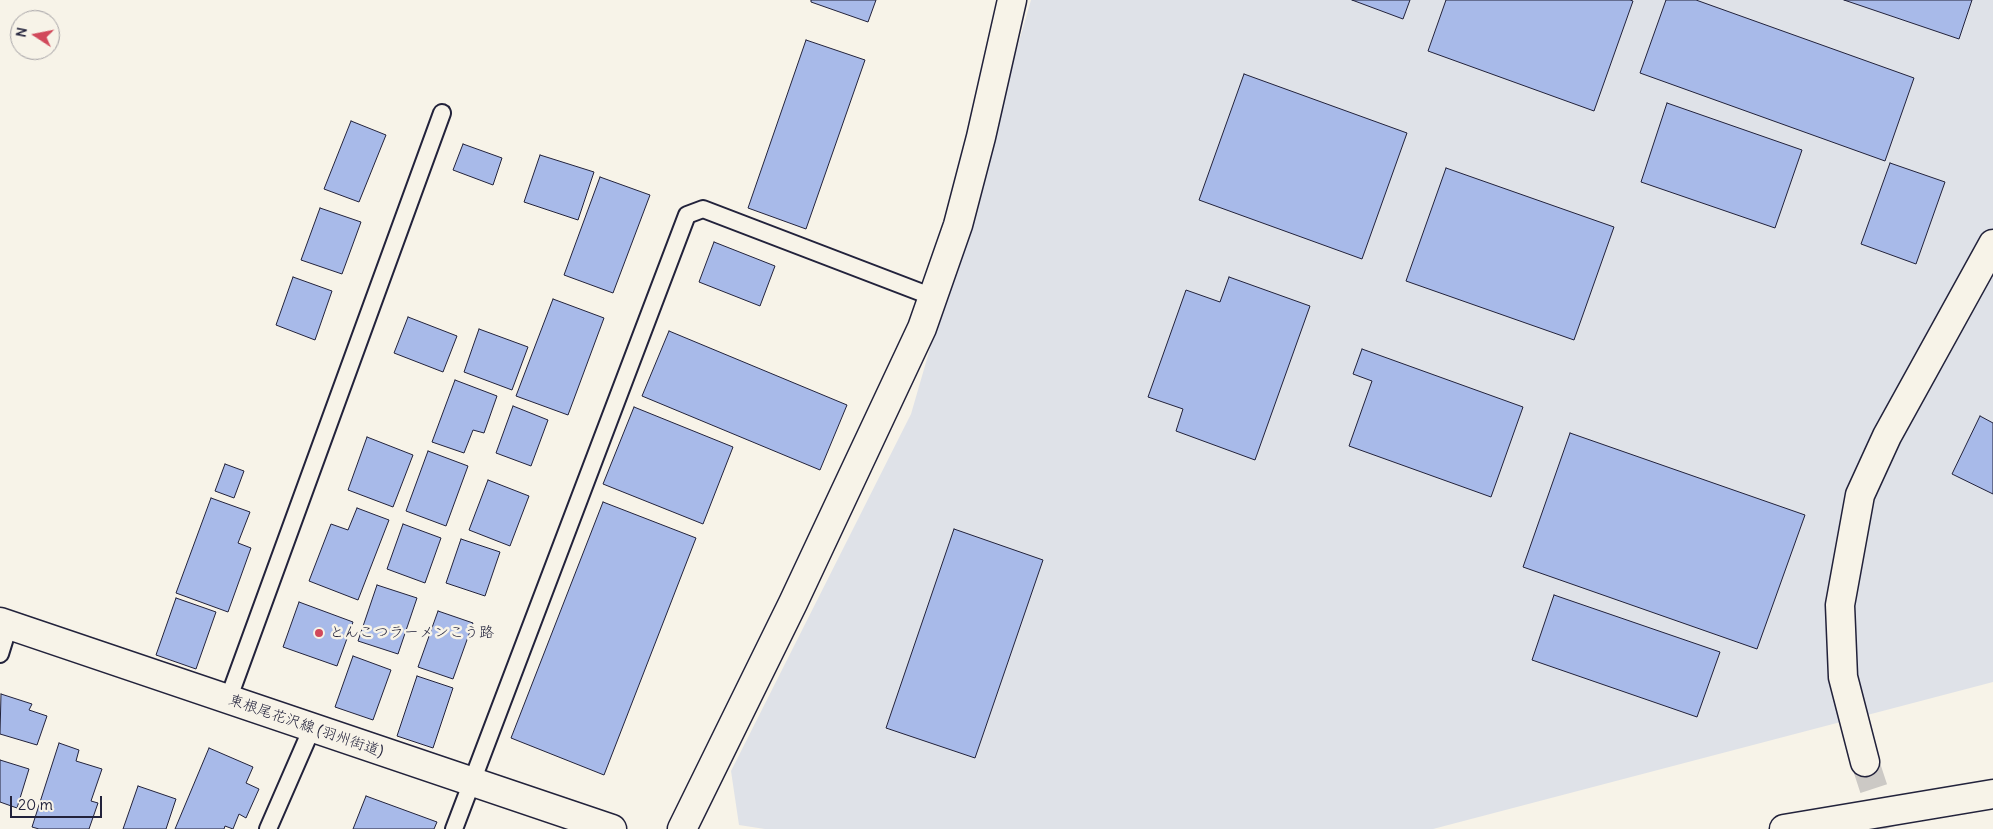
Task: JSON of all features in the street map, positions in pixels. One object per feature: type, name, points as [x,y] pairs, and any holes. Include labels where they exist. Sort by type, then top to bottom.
[{"type":"main road","points":[[682,829],[794,602],[922,328],[958,225],[981,137],[1012,0]]},
{"type":"main road","points":[[1864,762],[1843,677],[1840,605],[1860,495],[1887,436],[1993,244]]},
{"type":"main road","name":"東根尾花沢線 (羽州街道)","points":[[5,624],[612,829]]},
{"type":"main road","points":[[1784,829],[1993,794]]},
{"type":"main road","points":[[1889,829],[1993,794]]},
{"type":"lane","points":[[228,700],[442,113]]},
{"type":"lane","points":[[454,829],[687,215],[703,209],[934,297]]},
{"type":"lane","points":[[0,654],[5,624]]},
{"type":"lane","points":[[268,829],[312,728]]},
{"type":"shaded area","points":[[1031,0],[1993,0],[1993,682],[1433,829],[765,829],[739,825],[731,771],[911,414]]},
{"type":"building","points":[[811,0],[876,0],[868,22],[811,2]]},
{"type":"building","points":[[1352,0],[1410,0],[1403,19]]},
{"type":"building","points":[[1446,0],[1633,1],[1594,111],[1428,51]]},
{"type":"building","points":[[1666,0],[1696,0],[1914,78],[1885,161],[1640,73]]},
{"type":"building","points":[[1844,0],[1972,0],[1959,39]]},
{"type":"building","points":[[806,40],[865,60],[806,229],[748,208]]},
{"type":"building","points":[[1244,74],[1407,133],[1362,259],[1199,200]]},
{"type":"building","points":[[1667,103],[1802,150],[1775,228],[1641,182]]},
{"type":"building","points":[[351,121],[386,135],[359,202],[324,189]]},
{"type":"building","points":[[463,144],[502,158],[493,185],[453,170]]},
{"type":"building","points":[[540,155],[594,172],[578,220],[524,202]]},
{"type":"building","points":[[1890,163],[1945,182],[1916,264],[1861,244]]},
{"type":"building","points":[[1446,168],[1614,227],[1574,340],[1406,281]]},
{"type":"building","points":[[600,177],[650,195],[613,293],[564,275]]},
{"type":"building","points":[[320,208],[361,222],[342,274],[301,260]]},
{"type":"building","points":[[714,242],[775,266],[760,306],[699,282]]},
{"type":"building","points":[[293,277],[332,291],[315,340],[276,325]]},
{"type":"building","points":[[1229,277],[1310,306],[1255,460],[1176,431],[1183,409],[1148,397],[1186,290],[1220,302]]},
{"type":"building","points":[[553,299],[604,318],[568,415],[516,396]]},
{"type":"building","points":[[408,317],[457,336],[443,372],[394,353]]},
{"type":"building","points":[[479,329],[528,347],[512,390],[464,372]]},
{"type":"building","points":[[669,331],[847,405],[820,470],[642,396]]},
{"type":"building","points":[[1362,349],[1523,407],[1491,497],[1349,446],[1372,381],[1353,374]]},
{"type":"building","points":[[455,380],[497,396],[484,433],[473,430],[464,453],[432,442]]},
{"type":"building","points":[[513,406],[548,420],[531,466],[496,453]]},
{"type":"building","points":[[634,407],[733,447],[703,524],[603,484]]},
{"type":"building","points":[[1980,416],[1993,423],[1993,494],[1952,474]]},
{"type":"building","points":[[1570,433],[1805,515],[1757,649],[1523,567]]},
{"type":"building","points":[[367,437],[413,455],[393,507],[348,490]]},
{"type":"building","points":[[428,451],[468,466],[446,526],[406,511]]},
{"type":"building","points":[[225,464],[244,471],[234,498],[215,491]]},
{"type":"building","points":[[488,480],[529,496],[510,546],[469,530]]},
{"type":"building","points":[[211,498],[250,512],[238,543],[251,548],[228,612],[176,593]]},
{"type":"building","points":[[603,502],[696,538],[604,775],[511,738]]},
{"type":"building","points":[[357,508],[389,520],[358,600],[309,581],[331,524],[348,530]]},
{"type":"building","points":[[403,524],[441,538],[425,583],[387,569]]},
{"type":"building","points":[[954,529],[1043,560],[975,758],[886,728]]},
{"type":"building","points":[[461,539],[500,552],[485,596],[446,583]]},
{"type":"building","points":[[377,585],[417,598],[398,654],[358,641]]},
{"type":"building","points":[[1554,595],[1720,652],[1697,717],[1532,660]]},
{"type":"building","points":[[176,598],[216,612],[196,669],[156,655]]},
{"type":"building","points":[[299,602],[353,622],[337,666],[283,647]]},
{"type":"building","points":[[438,611],[473,623],[453,679],[418,667]]},
{"type":"building","points":[[353,656],[391,670],[373,720],[335,707]]},
{"type":"building","points":[[417,676],[453,688],[433,748],[397,736]]},
{"type":"building","points":[[1,694],[32,704],[29,710],[47,716],[37,745],[0,734]]},
{"type":"building","points":[[59,743],[79,750],[76,761],[102,769],[91,801],[98,803],[89,829],[39,829],[32,827]]},
{"type":"building","points":[[209,748],[253,767],[246,783],[259,789],[246,818],[239,814],[233,829],[225,826],[224,829],[175,829]]},
{"type":"building","points":[[0,760],[29,769],[17,808],[0,802]]},
{"type":"building","points":[[138,786],[176,799],[166,829],[123,829]]},
{"type":"building","points":[[366,796],[437,822],[434,829],[353,829]]},
{"type":"tunnel","points":[[1865,762],[1887,829]]},
{"type":"place","name":"とんこつラーメンこう路","points":[[319,633]]}]
